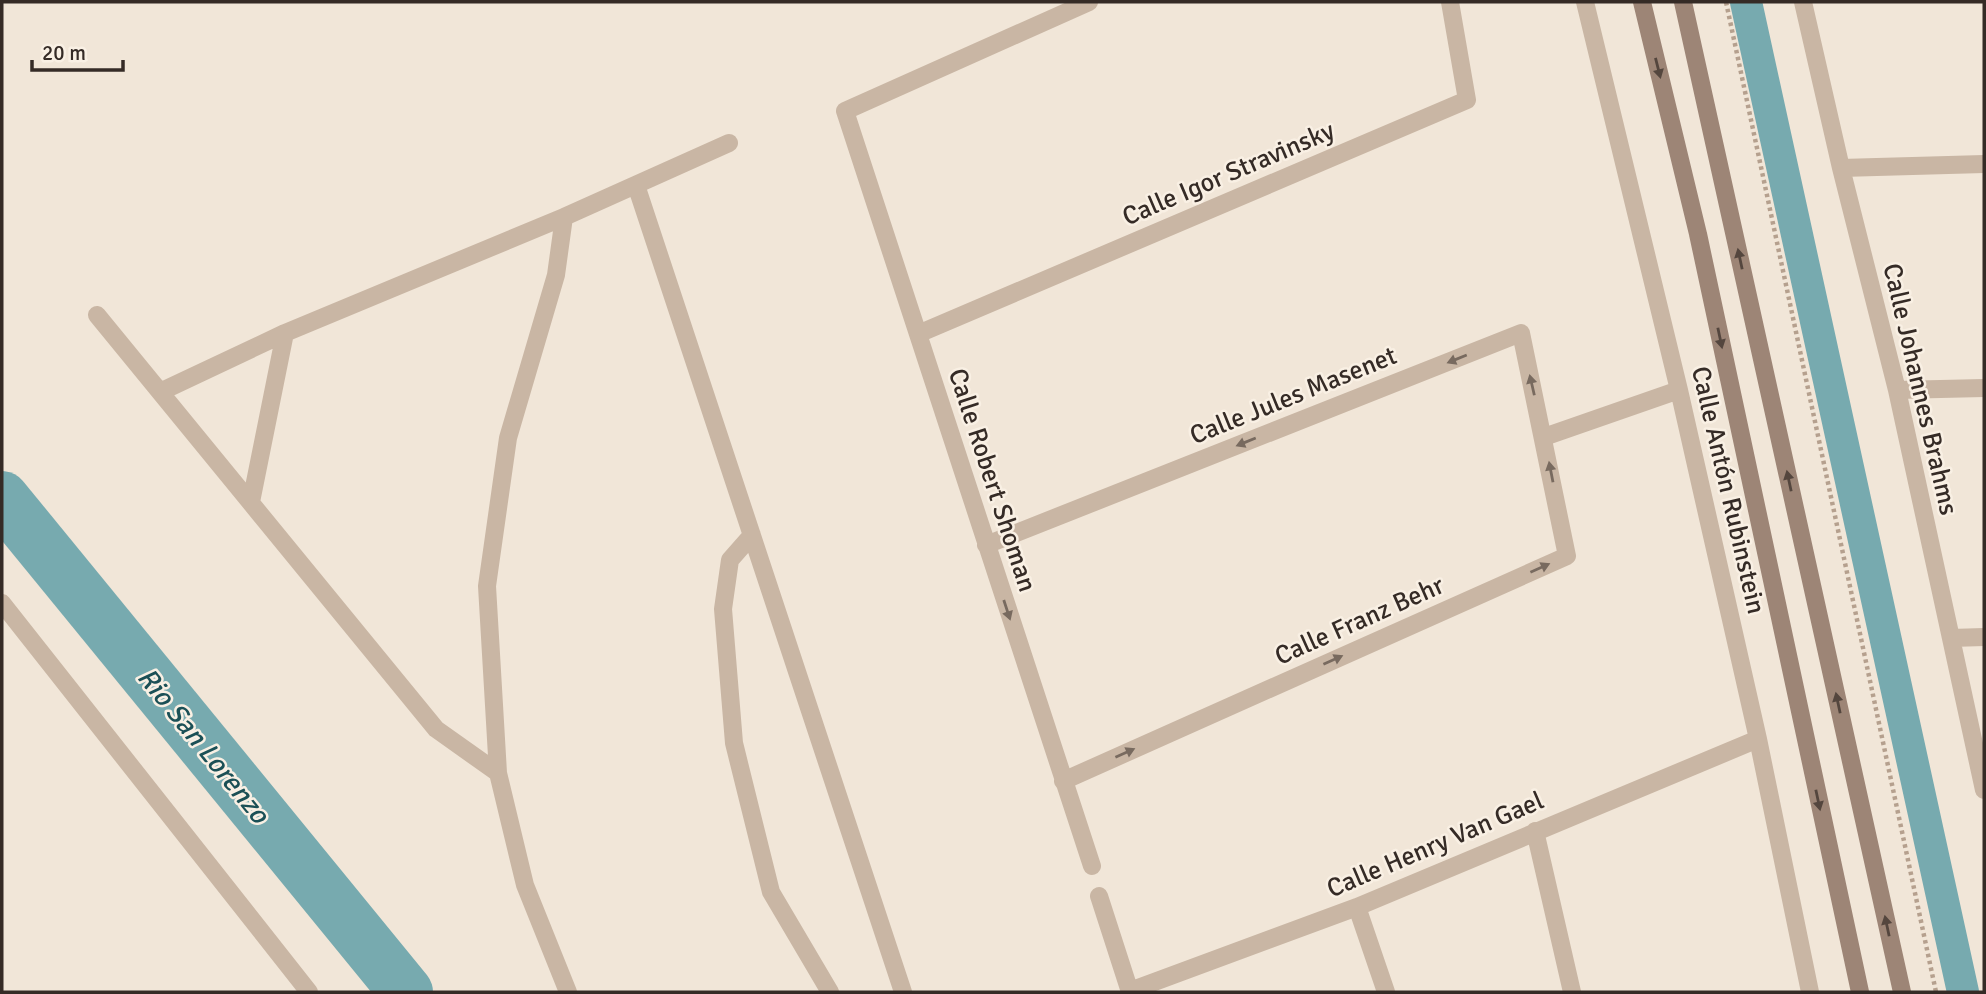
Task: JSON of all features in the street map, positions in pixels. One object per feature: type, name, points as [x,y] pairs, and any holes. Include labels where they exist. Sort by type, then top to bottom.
[{"type":"main road","name":"Calle Antón Rubinstein","points":[[1642,2],[1698,234],[1860,992]]},
{"type":"main road","points":[[1683,2],[1902,992]]},
{"type":"street","name":"Calle Robert Shoman","points":[[1089,2],[845,111],[1092,866]]},
{"type":"street","name":"Calle Igor Stravinsky","points":[[918,334],[1467,100],[1450,2]]},
{"type":"street","name":"Calle Antón Rubinstein","points":[[1585,2],[1679,390],[1758,738],[1810,992]]},
{"type":"street","name":"Calle Johannes Brahms","points":[[1803,2],[1841,168],[1897,390],[1984,790]]},
{"type":"street","points":[[160,393],[285,333],[564,217],[729,144]]},
{"type":"street","points":[[1841,168],[1984,164]]},
{"type":"street","points":[[636,185],[903,992]]},
{"type":"street","points":[[564,217],[556,275],[508,438],[487,586],[498,773],[525,885],[568,992]]},
{"type":"street","points":[[97,315],[436,729],[498,773]]},
{"type":"street","points":[[251,502],[285,333]]},
{"type":"street","name":"Calle Jules Masenet","points":[[986,545],[1521,334],[1544,437]]},
{"type":"street","points":[[1897,390],[1984,388]]},
{"type":"street","points":[[1544,437],[1679,390]]},
{"type":"street","name":"Calle Franz Behr","points":[[1063,781],[1567,556],[1544,437]]},
{"type":"street","points":[[752,535],[730,560],[723,609],[734,743],[771,892],[830,992]]},
{"type":"street","points":[[2,603],[309,992]]},
{"type":"street","points":[[1951,638],[1984,637]]},
{"type":"street","name":"Calle Henry Van Gael","points":[[1130,992],[1357,907],[1758,738]]},
{"type":"street","points":[[1535,831],[1572,992]]},
{"type":"street","points":[[1099,896],[1130,992]]},
{"type":"street","points":[[1357,907],[1386,992]]},
{"type":"path","points":[[1726,2],[1936,992]]},
{"type":"waterway","points":[[1746,2],[1963,992]]},
{"type":"waterway","name":"Rio San Lorenzo","points":[[2,498],[406,992]]}]
